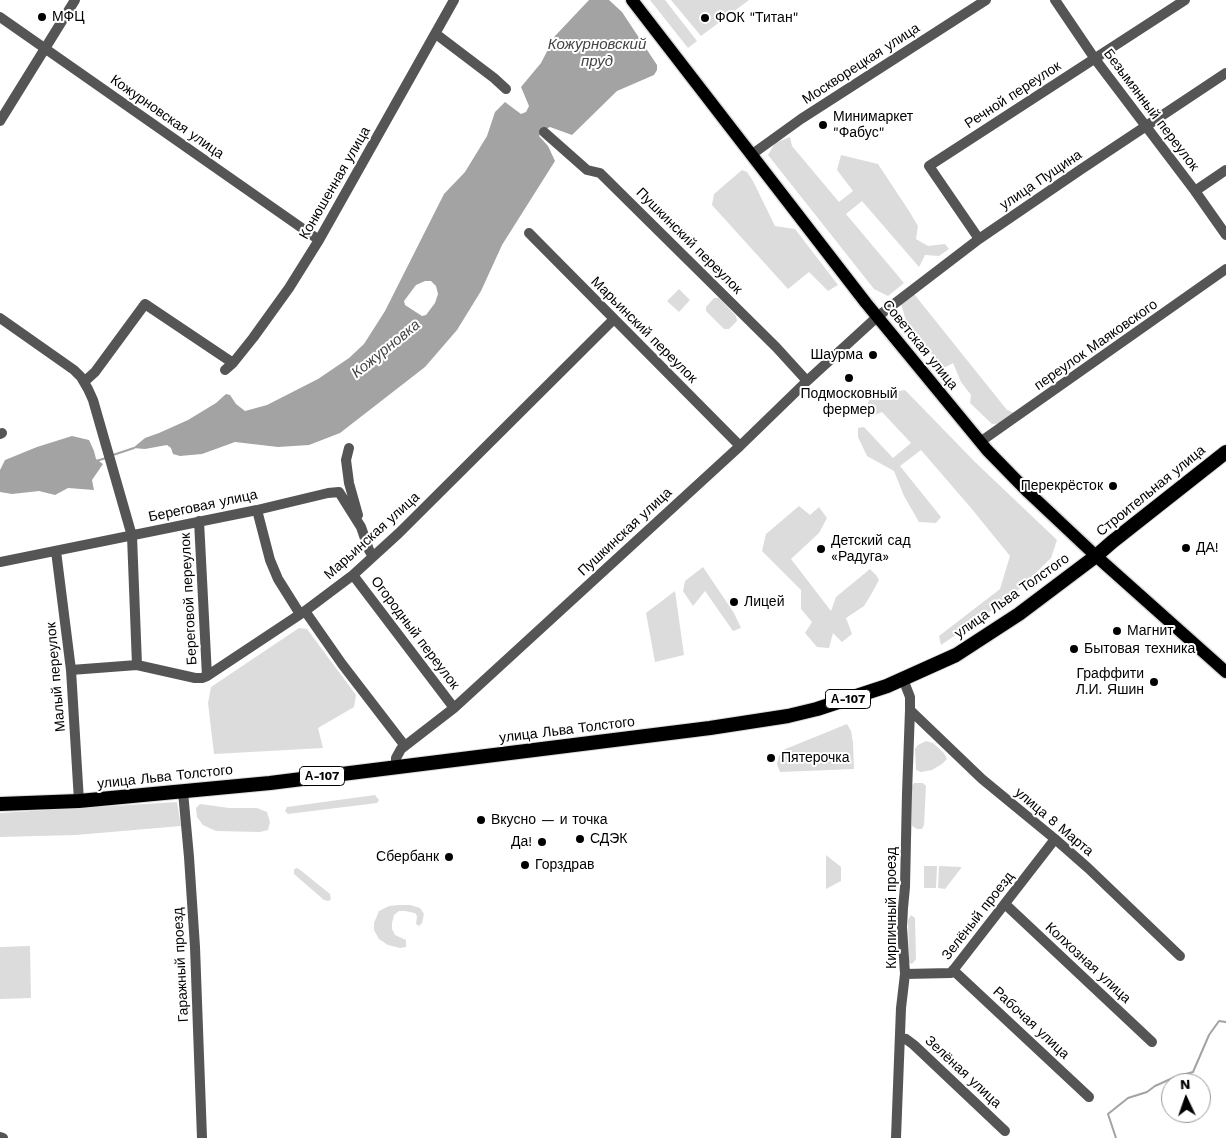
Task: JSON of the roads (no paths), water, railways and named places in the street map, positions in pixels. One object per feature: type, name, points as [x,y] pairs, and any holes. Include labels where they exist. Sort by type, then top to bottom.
[{"type":"highway","name":"Строительная улица","points":[[1096,556],[1226,452]]},
{"type":"highway","name":"улица Льва Толстого","points":[[0,804],[79,802],[183,792],[700,729],[788,716],[846,700],[903,680],[956,655],[1019,614],[1096,556]]},
{"type":"main road","name":"Советская улица","points":[[632,0],[877,317],[980,442],[1028,492],[1096,556],[1226,672]]},
{"type":"street","points":[[0,120],[75,0]]},
{"type":"street","name":"Конюшенная улица","points":[[225,370],[233,363],[289,288],[319,240],[454,0]]},
{"type":"street","name":"Москворецкая улица","points":[[752,154],[801,119],[986,0]]},
{"type":"street","name":"Безымянный переулок","points":[[1055,0],[1094,59],[1195,191],[1226,236]]},
{"type":"street","name":"Речной переулок","points":[[979,239],[929,166],[1185,0]]},
{"type":"street","name":"Кожурновская улица","points":[[0,17],[319,240]]},
{"type":"street","points":[[436,34],[506,89]]},
{"type":"street","name":"улица Пущина","points":[[877,317],[979,239],[1226,73]]},
{"type":"street","name":"Пушкинский переулок","points":[[544,132],[587,170],[600,173],[776,347],[807,381]]},
{"type":"street","points":[[1195,191],[1226,170]]},
{"type":"street","name":"Марьинский переулок","points":[[530,233],[740,446]]},
{"type":"street","name":"переулок Маяковского","points":[[980,442],[1226,269]]},
{"type":"street","points":[[84,382],[95,372],[145,304],[233,363]]},
{"type":"street","name":"Пушкинская улица","points":[[396,767],[398,753],[405,746],[454,708],[740,446],[877,317]]},
{"type":"street","points":[[0,318],[74,370],[84,382],[93,400],[132,536],[137,665]]},
{"type":"street","name":"Марьинская улица","points":[[207,676],[353,575],[406,526],[614,319]]},
{"type":"street","points":[[349,448],[346,460],[349,484],[361,527]]},
{"type":"street","name":"Береговая улица","points":[[0,562],[339,492],[361,527],[373,557]]},
{"type":"street","points":[[257,510],[270,560],[278,578],[405,746]]},
{"type":"street","name":"Береговой переулок","points":[[199,521],[207,676]]},
{"type":"street","name":"Малый переулок","points":[[56,551],[71,670],[79,802]]},
{"type":"street","name":"Огородный переулок","points":[[353,575],[454,708]]},
{"type":"street","points":[[71,670],[137,665],[195,678],[207,676]]},
{"type":"street","name":"Кирпичный проезд","points":[[896,1138],[901,1008],[905,974],[902,908],[905,887],[910,710],[910,697],[903,680]]},
{"type":"street","name":"улица 8 Марта","points":[[910,710],[982,779],[1088,868],[1180,956]]},
{"type":"street","name":"Гаражный проезд","points":[[183,792],[195,947],[202,1138]]},
{"type":"street","name":"Зелёный проезд","points":[[905,974],[951,973],[1055,839]]},
{"type":"street","name":"Колхозная улица","points":[[1005,904],[1152,1042]]},
{"type":"street","name":"Рабочая улица","points":[[953,970],[1089,1097]]},
{"type":"street","name":"Зелёная улица","points":[[900,1038],[906,1039],[914,1045],[1005,1131]]},
{"type":"water","name":"Кожурновский пруд","points":[[589,0],[609,0],[622,12],[657,65],[657,70],[654,75],[617,91],[572,135],[550,127],[543,130],[539,136],[548,146],[555,161],[502,245],[481,291],[457,330],[425,367],[340,433],[309,445],[278,447],[235,442],[202,454],[180,456],[173,454],[171,448],[167,445],[145,449],[133,448],[145,438],[188,420],[216,403],[226,394],[230,395],[236,404],[245,411],[267,405],[318,379],[349,358],[364,344],[385,311],[444,194],[465,172],[487,136],[495,112],[505,102],[521,114],[526,112],[529,106],[521,87],[541,63],[555,36]],"holes":[[[425,281],[431,281],[436,286],[438,294],[435,303],[426,315],[422,316],[405,305],[404,301],[416,285]]]},
{"type":"water","points":[[72,436],[89,440],[96,459],[103,464],[92,480],[94,490],[68,488],[55,495],[39,491],[12,494],[0,492],[0,470],[5,460]]},
{"type":"waterway","name":"Кожурновка","points":[[113,455],[134,448]]},
{"type":"waterway","name":"Кожурновка","points":[[96,461],[106,458]]},
{"type":"waterway","points":[[1116,1138],[1108,1114],[1128,1098],[1147,1092],[1155,1086],[1175,1077],[1193,1072],[1209,1035],[1219,1021],[1226,1022]]},
{"type":"place","name":"МФЦ","points":[[42,17]]},
{"type":"place","name":"ФОК \"Титан\"","points":[[705,18]]},
{"type":"place","name":"Минимаркет \"Фабус\"","points":[[823,125]]},
{"type":"place","name":"Шаурма","points":[[873,355]]},
{"type":"place","name":"Подмосковный фермер","points":[[849,378]]},
{"type":"place","name":"Перекрёсток","points":[[1113,486]]},
{"type":"place","name":"ДА!","points":[[1186,548]]},
{"type":"place","name":"Детский сад «Радуга»","points":[[821,549]]},
{"type":"place","name":"Лицей","points":[[734,602]]},
{"type":"place","name":"Магнит","points":[[1117,631]]},
{"type":"place","name":"Бытовая техника","points":[[1074,649]]},
{"type":"place","name":"Граффити Л.И. Яшин","points":[[1154,682]]},
{"type":"place","name":"Пятерочка","points":[[771,758]]},
{"type":"place","name":"Вкусно — и точка","points":[[481,820]]},
{"type":"place","name":"СДЭК","points":[[580,839]]},
{"type":"place","name":"Да!","points":[[542,842]]},
{"type":"place","name":"Сбербанк","points":[[449,857]]},
{"type":"place","name":"Горздрав","points":[[525,865]]}]
